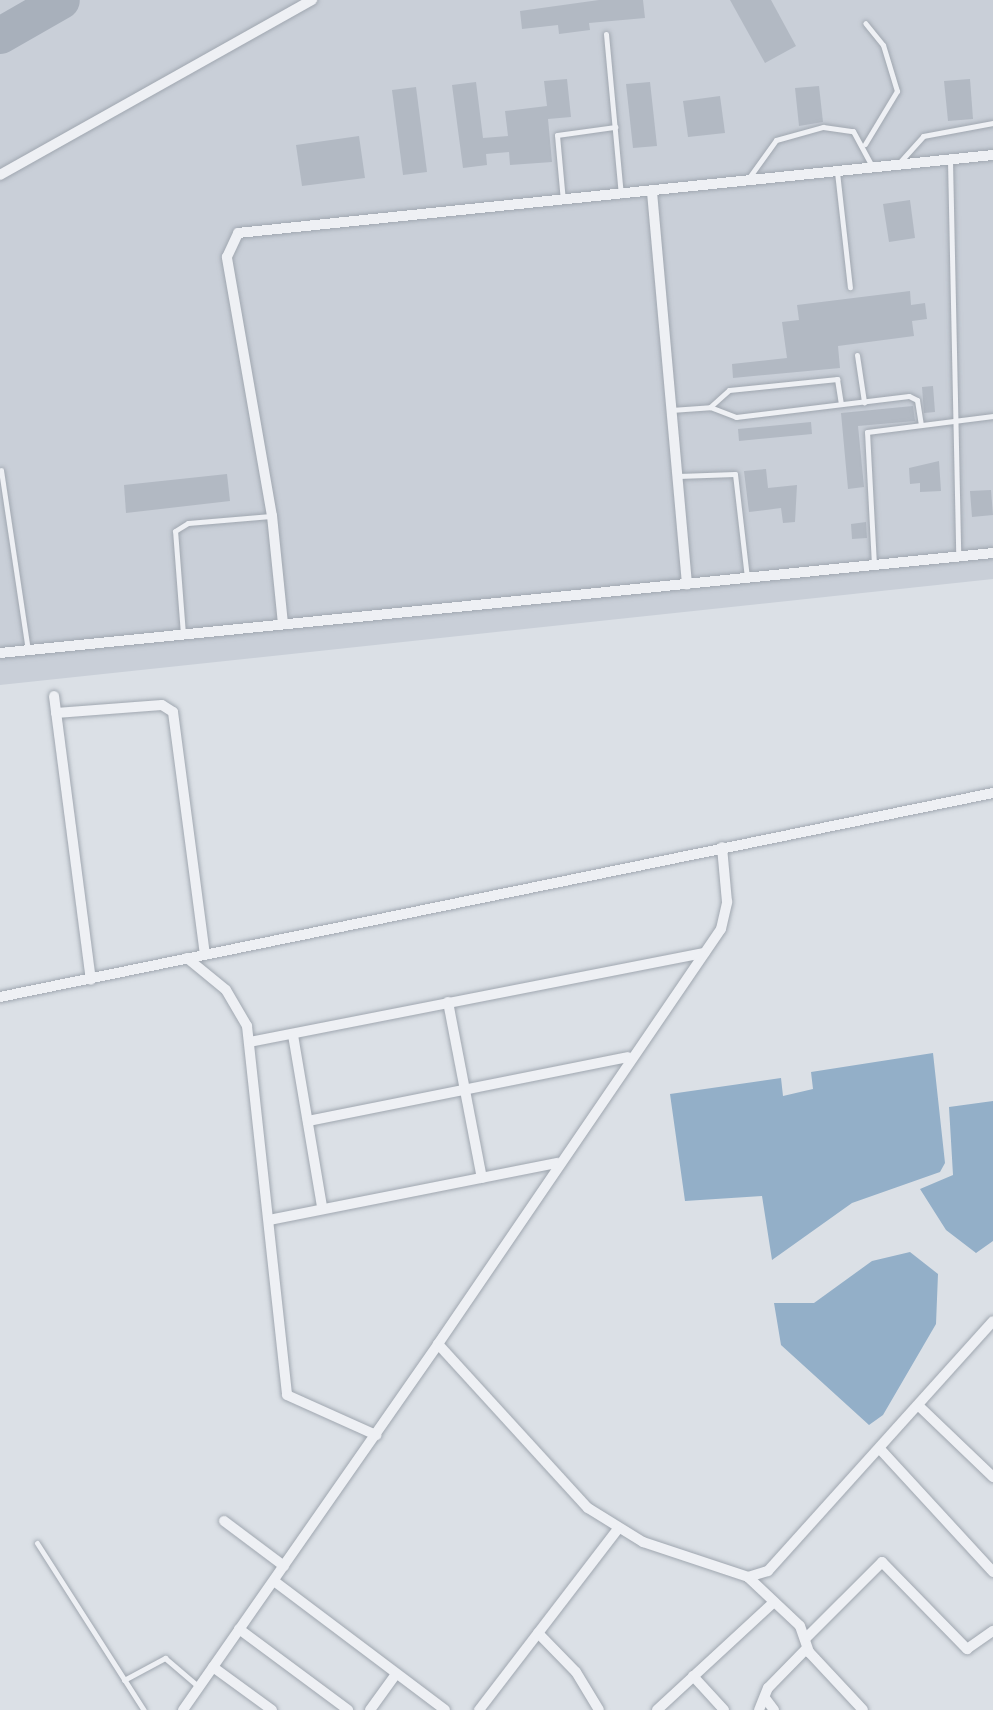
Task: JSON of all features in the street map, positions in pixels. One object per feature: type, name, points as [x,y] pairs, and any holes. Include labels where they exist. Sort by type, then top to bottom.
[{"type":"street","points":[[0,176],[312,0]]},
{"type":"street","points":[[283,624],[272,516],[227,257],[238,233],[993,155]]},
{"type":"street","points":[[652,192],[687,584]]},
{"type":"street","points":[[0,653],[993,553]]},
{"type":"street","points":[[54,696],[91,980]]},
{"type":"street","points":[[57,713],[162,705],[173,712],[205,955]]},
{"type":"street","points":[[0,997],[993,793]]},
{"type":"street","points":[[183,1710],[376,1435],[628,1057],[704,953],[727,914],[722,847]]},
{"type":"street","points":[[250,1042],[704,953]]},
{"type":"street","points":[[187,958],[237,1004],[250,1042],[287,1395],[376,1435]]},
{"type":"street","points":[[448,1002],[482,1178]]},
{"type":"street","points":[[293,1035],[322,1207]]},
{"type":"street","points":[[308,1121],[628,1057]]},
{"type":"street","points":[[269,1220],[322,1207],[557,1163]]},
{"type":"street","points":[[748,1577],[768,1571],[920,1408],[993,1321]]},
{"type":"street","points":[[438,1344],[551,1472],[618,1529],[748,1577],[774,1602],[863,1710]]},
{"type":"street","points":[[920,1408],[993,1477]]},
{"type":"street","points":[[880,1449],[993,1572]]},
{"type":"street","points":[[224,1521],[284,1566]]},
{"type":"street","points":[[479,1710],[618,1529]]},
{"type":"street","points":[[759,1710],[806,1644],[882,1562],[967,1649],[993,1631]]},
{"type":"street","points":[[274,1581],[445,1710]]},
{"type":"street","points":[[657,1710],[774,1602]]},
{"type":"street","points":[[239,1629],[348,1710]]},
{"type":"street","points":[[538,1633],[576,1672],[599,1710]]},
{"type":"street","points":[[213,1667],[272,1710]]},
{"type":"street","points":[[370,1710],[396,1674]]},
{"type":"street","points":[[694,1676],[724,1710]]},
{"type":"street","points":[[765,1698],[774,1710]]},
{"type":"lane","points":[[865,23],[883,45],[897,91],[865,144]]},
{"type":"lane","points":[[606,34],[621,195]]},
{"type":"lane","points":[[898,165],[923,136],[993,123]]},
{"type":"lane","points":[[563,201],[557,135],[615,127]]},
{"type":"lane","points":[[747,181],[776,140],[796,130],[843,127],[865,144],[873,168]]},
{"type":"lane","points":[[950,160],[952,422],[958,556]]},
{"type":"lane","points":[[837,172],[850,287]]},
{"type":"lane","points":[[857,355],[863,402]]},
{"type":"lane","points":[[710,407],[729,390],[837,379],[841,404]]},
{"type":"lane","points":[[671,410],[710,407],[736,417],[909,396],[917,400],[921,425]]},
{"type":"lane","points":[[874,565],[867,432],[993,416]]},
{"type":"lane","points":[[1,470],[29,650]]},
{"type":"lane","points":[[677,476],[734,474],[747,578]]},
{"type":"lane","points":[[183,635],[178,527],[272,516]]},
{"type":"lane","points":[[37,1543],[144,1710]]},
{"type":"lane","points":[[124,1680],[165,1658],[199,1687]]},
{"type":"shaded area","points":[[0,0],[993,0],[993,579],[0,685]]},
{"type":"water","points":[[933,1053],[945,1163],[940,1172],[852,1203],[772,1260],[762,1196],[685,1201],[670,1094],[781,1078],[783,1096],[813,1089],[811,1072]]},
{"type":"water","points":[[993,1101],[993,1241],[976,1253],[946,1230],[920,1189],[953,1175],[949,1107]]},
{"type":"water","points":[[910,1252],[938,1274],[936,1324],[883,1415],[869,1425],[781,1345],[774,1303],[814,1303],[872,1261]]},
{"type":"building","points":[[599,0],[643,0],[645,18],[589,23],[590,30],[559,34],[558,25],[522,29],[520,11]]},
{"type":"building","points":[[730,0],[771,0],[796,46],[765,63]]},
{"type":"building","points":[[567,79],[571,117],[548,119],[552,162],[510,165],[509,152],[486,154],[487,165],[463,168],[452,85],[476,82],[483,138],[508,136],[505,111],[547,106],[544,81]]},
{"type":"building","points":[[970,79],[973,119],[948,121],[944,81]]},
{"type":"building","points":[[650,82],[657,146],[633,148],[626,84]]},
{"type":"building","points":[[819,86],[823,122],[799,126],[795,88]]},
{"type":"building","points":[[416,87],[427,172],[403,175],[392,90]]},
{"type":"building","points":[[720,96],[725,133],[688,137],[683,101]]},
{"type":"building","points":[[359,136],[365,178],[302,186],[296,145]]},
{"type":"building","points":[[910,200],[915,238],[889,242],[883,204]]},
{"type":"building","points":[[910,291],[911,305],[925,303],[927,319],[912,321],[914,336],[838,346],[840,368],[733,378],[732,364],[787,358],[782,322],[799,320],[797,305]]},
{"type":"building","points":[[933,386],[935,412],[924,413],[922,387]]},
{"type":"building","points":[[913,406],[915,421],[858,426],[864,487],[848,489],[841,413]]},
{"type":"building","points":[[811,422],[812,434],[739,441],[738,429]]},
{"type":"building","points":[[939,461],[941,491],[920,492],[920,483],[910,484],[909,468]]},
{"type":"building","points":[[766,469],[768,488],[797,485],[795,522],[783,523],[781,508],[749,512],[744,471]]},
{"type":"building","points":[[227,474],[230,501],[126,513],[124,485]]},
{"type":"building","points":[[991,490],[993,515],[972,517],[970,491]]},
{"type":"building","points":[[866,522],[867,538],[852,539],[851,524]]},
{"type":"taxiway","points":[[0,35],[61,0]]}]
